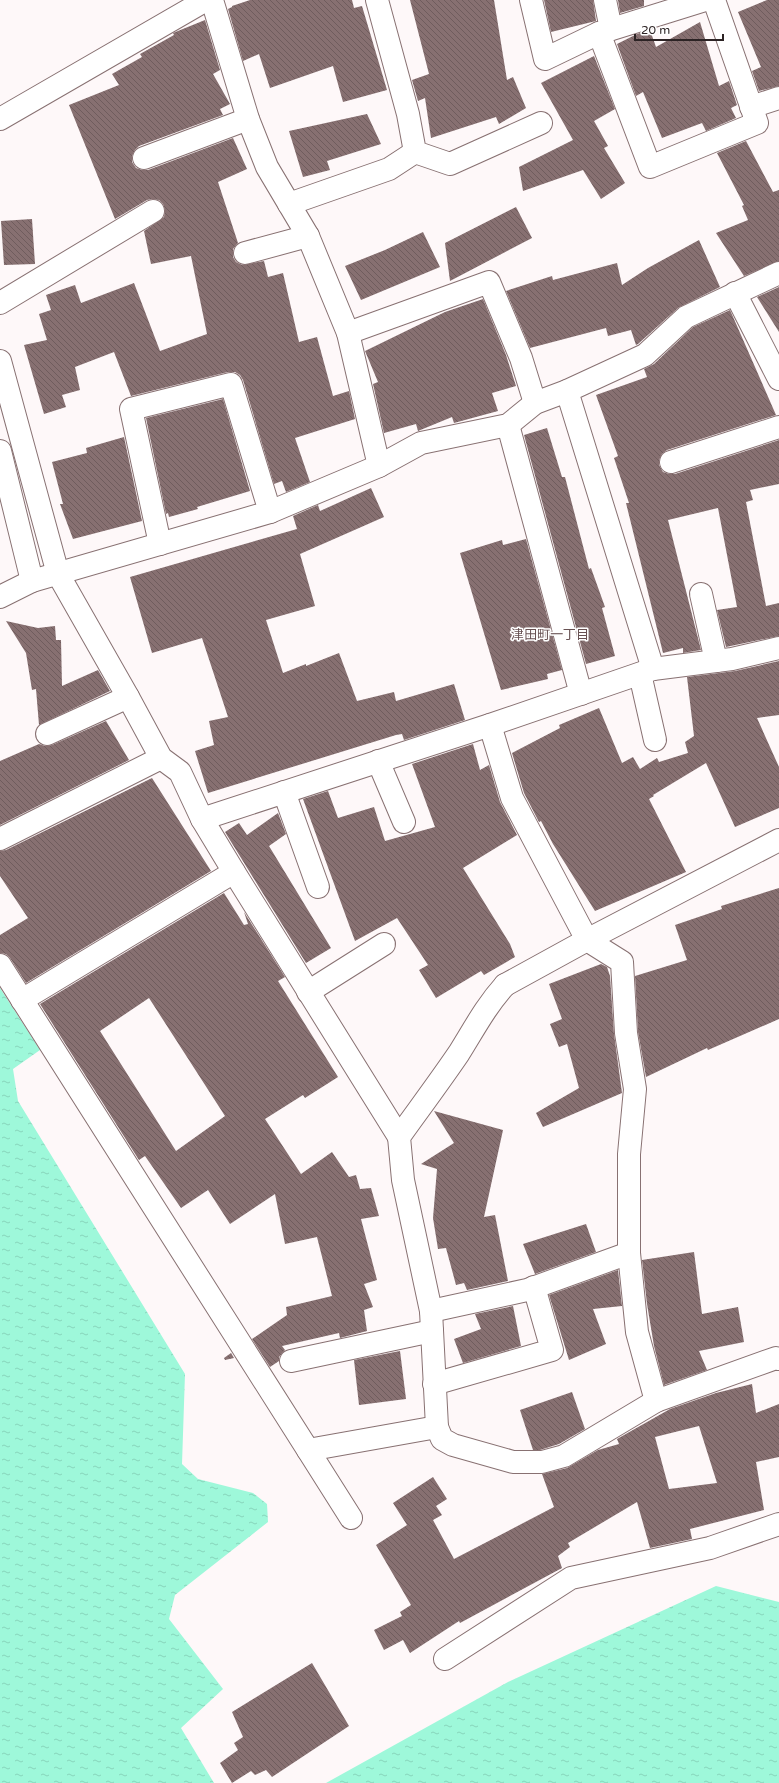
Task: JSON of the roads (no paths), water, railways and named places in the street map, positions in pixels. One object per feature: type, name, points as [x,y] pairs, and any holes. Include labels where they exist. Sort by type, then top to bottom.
[{"type":"street","points":[[0,119],[206,0]]},
{"type":"street","points":[[212,0],[248,119],[267,167],[308,236],[348,333],[379,466]]},
{"type":"street","points":[[376,0],[408,114],[415,152]]},
{"type":"street","points":[[531,0],[545,59],[605,31],[705,0]]},
{"type":"street","points":[[605,0],[605,31],[650,167],[757,123],[714,0]]},
{"type":"street","points":[[751,107],[779,98]]},
{"type":"street","points":[[144,158],[248,119]]},
{"type":"street","points":[[415,152],[450,164],[540,123]]},
{"type":"street","points":[[289,204],[389,169],[415,152]]},
{"type":"street","points":[[0,303],[153,212]]},
{"type":"street","points":[[245,253],[308,236]]},
{"type":"street","points":[[0,597],[32,581],[270,512],[379,466],[421,443],[508,425],[534,403],[567,391],[645,355],[686,317],[779,273]]},
{"type":"street","points":[[348,333],[489,282],[521,358],[534,403]]},
{"type":"street","points":[[736,293],[779,379]]},
{"type":"street","points":[[0,361],[58,574],[161,758],[180,772],[202,819],[399,1137],[403,1180],[431,1321],[436,1427],[442,1439],[452,1445],[513,1462],[542,1462],[564,1456],[656,1401],[776,1358],[779,1359]]},
{"type":"street","points":[[160,544],[131,409],[231,384],[270,512]]},
{"type":"street","points":[[567,391],[646,672],[655,740]]},
{"type":"street","points":[[508,425],[581,694]]},
{"type":"street","points":[[671,462],[779,427]]},
{"type":"street","points":[[0,451],[32,581]]},
{"type":"street","points":[[701,594],[716,661]]},
{"type":"street","points":[[202,819],[490,725],[646,672],[716,661],[779,648]]},
{"type":"street","points":[[48,734],[128,697]]},
{"type":"street","points":[[490,725],[512,798],[587,940],[622,962],[626,1033],[635,1089],[629,1154],[629,1253],[637,1332],[656,1401]]},
{"type":"street","points":[[0,839],[161,758]]},
{"type":"street","points":[[378,761],[404,822]]},
{"type":"street","points":[[284,792],[318,888]]},
{"type":"street","points":[[399,1137],[452,1062],[490,1002],[505,985],[587,940],[779,840]]},
{"type":"street","points":[[22,1000],[234,872]]},
{"type":"street","points":[[308,992],[384,944]]},
{"type":"street","points":[[0,965],[351,1518]]},
{"type":"street","points":[[290,1361],[431,1321],[534,1287],[629,1253]]},
{"type":"street","points":[[434,1384],[552,1350],[534,1287]]},
{"type":"street","points":[[308,1450],[436,1427]]},
{"type":"street","points":[[446,1659],[571,1578],[710,1548],[779,1524]]},
{"type":"water","points":[[0,988],[40,1050],[13,1069],[18,1101],[185,1374],[182,1464],[198,1479],[253,1493],[267,1504],[268,1522],[175,1595],[169,1619],[223,1689],[181,1728],[214,1783],[0,1783]]},
{"type":"water","points":[[716,1586],[779,1602],[779,1783],[326,1783],[508,1682]]},
{"type":"district","name":"津田町一丁目","points":[[550,634]]}]
